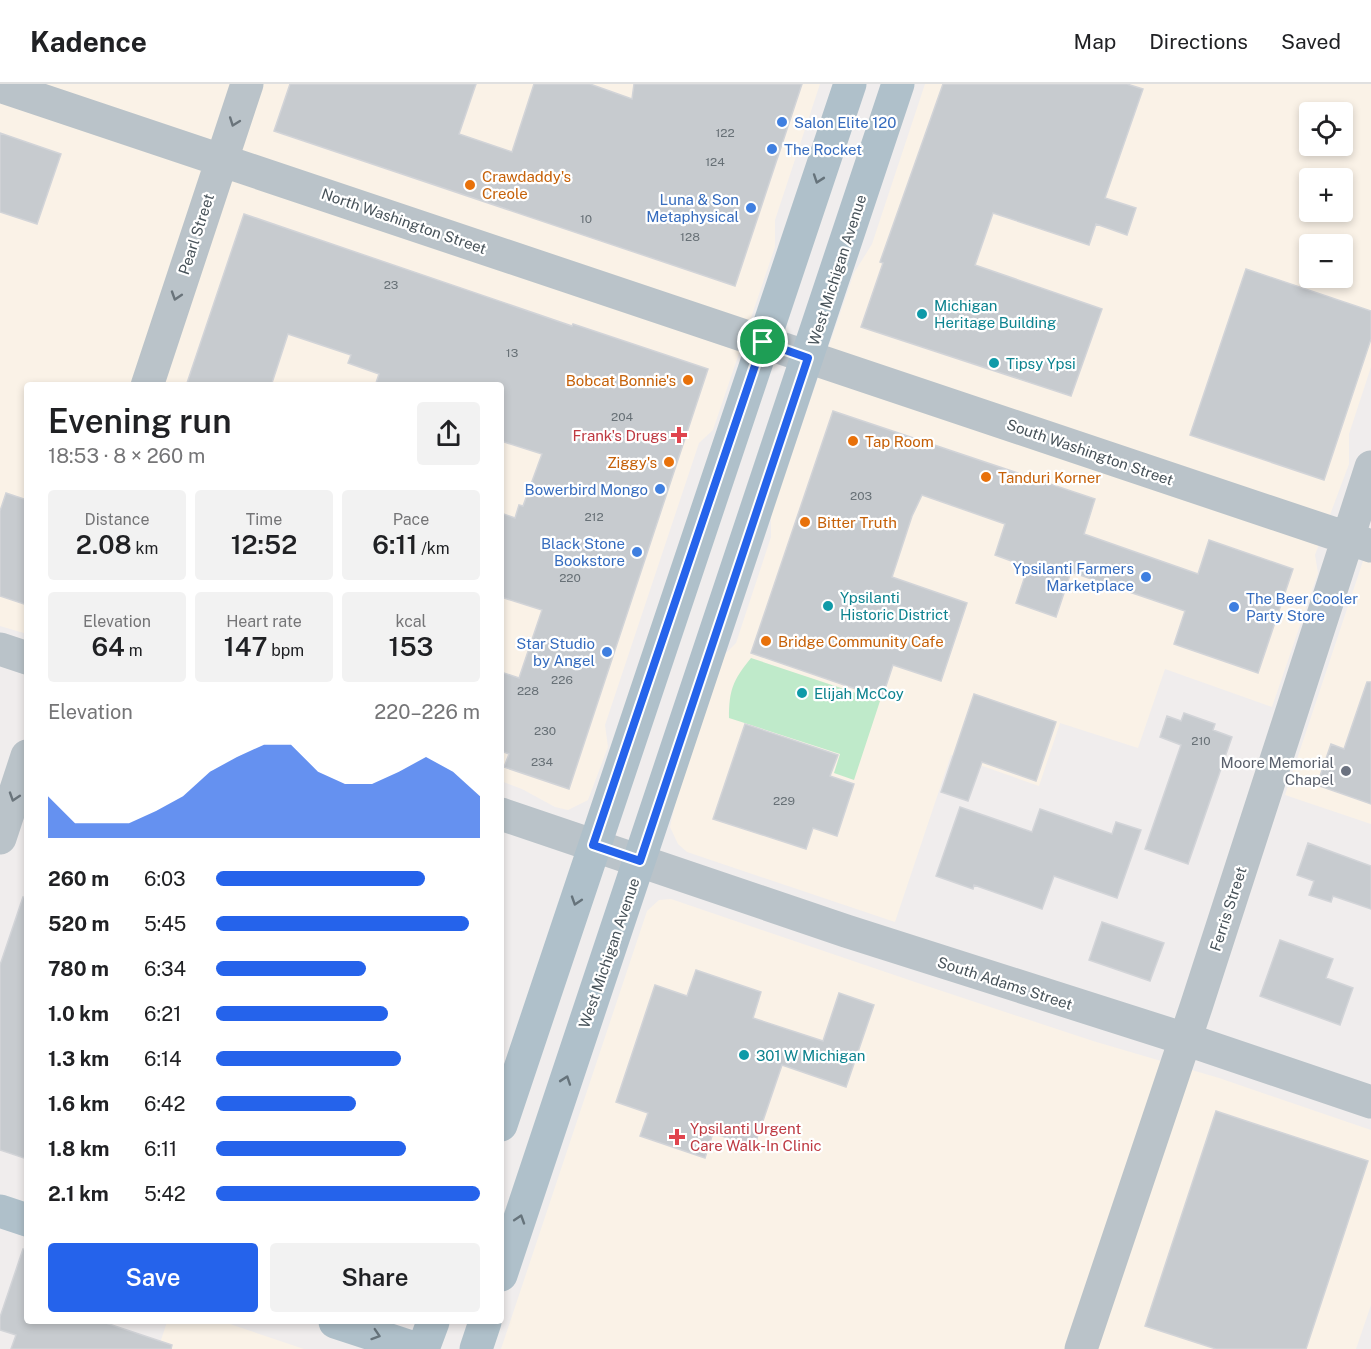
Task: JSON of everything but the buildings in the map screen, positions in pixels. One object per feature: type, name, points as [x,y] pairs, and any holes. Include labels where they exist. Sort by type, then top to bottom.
[{"type":"main road","points":[[504,1116],[850,84]]},
{"type":"main road","name":"West Michigan Avenue","points":[[504,1266],[898,84]]},
{"type":"main road","points":[[0,1211],[24,1219]]},
{"type":"main road","points":[[341,1324],[417,1349]]},
{"type":"main road","points":[[423,1349],[432,1324]]},
{"type":"main road","points":[[476,1349],[484,1324]]},
{"type":"street","name":"Pearl Street","points":[[148,382],[247,84]]},
{"type":"street","name":"North Washington Street","points":[[0,86],[808,358]]},
{"type":"street","name":"South Washington Street","points":[[808,358],[1360,542]]},
{"type":"street","name":"Ferris Street","points":[[1082,1349],[1185,1039],[1360,542],[1371,467]]},
{"type":"street","points":[[0,649],[24,656]]},
{"type":"street","points":[[0,838],[24,765]]},
{"type":"street","name":"South Adams Street","points":[[504,815],[857,935],[1185,1039],[1371,1102]]},
{"type":"shaded area","points":[[0,84],[820,84],[775,220],[775,247],[713,430],[699,443],[605,725],[608,747],[588,800],[568,810],[555,807],[504,782],[504,382],[24,382],[24,633],[0,626]]},
{"type":"shaded area","points":[[925,84],[1371,84],[1371,367],[1349,434],[1349,464],[1315,555],[1318,573],[1272,707],[1165,669],[1138,748],[1060,723],[1039,786],[951,755],[895,922],[687,852],[678,844],[670,827],[677,796],[725,654],[736,643],[771,537],[771,514],[854,273],[872,244]]},
{"type":"shaded area","points":[[1371,537],[1371,824],[1285,795]]},
{"type":"shaded area","points":[[671,899],[1093,1041],[1219,1078],[1371,1130],[1371,1305],[1356,1349],[501,1349],[647,911],[659,900]]},
{"type":"shaded area","points":[[166,1324],[230,1324],[304,1349],[158,1349]]},
{"type":"green space","points":[[751,658],[880,701],[854,780],[834,773],[840,754],[729,718],[733,686]]},
{"type":"place","name":"Salon Elite 120","points":[[782,122]]},
{"type":"place","name":"The Rocket","points":[[772,149]]},
{"type":"place","name":"Crawdaddy's Creole","points":[[470,185]]},
{"type":"place","name":"Luna & Son Metaphysical","points":[[751,208]]},
{"type":"place","name":"Michigan Heritage Building","points":[[922,314]]},
{"type":"place","name":"Tipsy Ypsi","points":[[994,363]]},
{"type":"place","name":"Bobcat Bonnie's","points":[[688,380]]},
{"type":"place","name":"Frank's Drugs","points":[[679,435]]},
{"type":"place","name":"Tap Room","points":[[853,441]]},
{"type":"place","name":"Ziggy's","points":[[669,462]]},
{"type":"place","name":"Tanduri Korner","points":[[986,477]]},
{"type":"place","name":"Bowerbird Mongo","points":[[660,489]]},
{"type":"place","name":"Bitter Truth","points":[[805,522]]},
{"type":"place","name":"Black Stone Bookstore","points":[[637,552]]},
{"type":"place","name":"Ypsilanti Farmers Marketplace","points":[[1146,577]]},
{"type":"place","name":"Ypsilanti Historic District","points":[[828,606]]},
{"type":"place","name":"The Beer Cooler Party Store","points":[[1234,607]]},
{"type":"place","name":"Bridge Community Cafe","points":[[766,641]]},
{"type":"place","name":"Star Studio by Angel","points":[[607,652]]},
{"type":"place","name":"Elijah McCoy","points":[[802,693]]},
{"type":"place","name":"Moore Memorial Chapel","points":[[1346,771]]},
{"type":"place","name":"301 W Michigan","points":[[744,1055]]},
{"type":"place","name":"Ypsilanti Urgent Care Walk-In Clinic","points":[[677,1137]]},
{"type":"route","points":[[763,342],[808,358],[640,861],[593,845],[763,342]]}]
